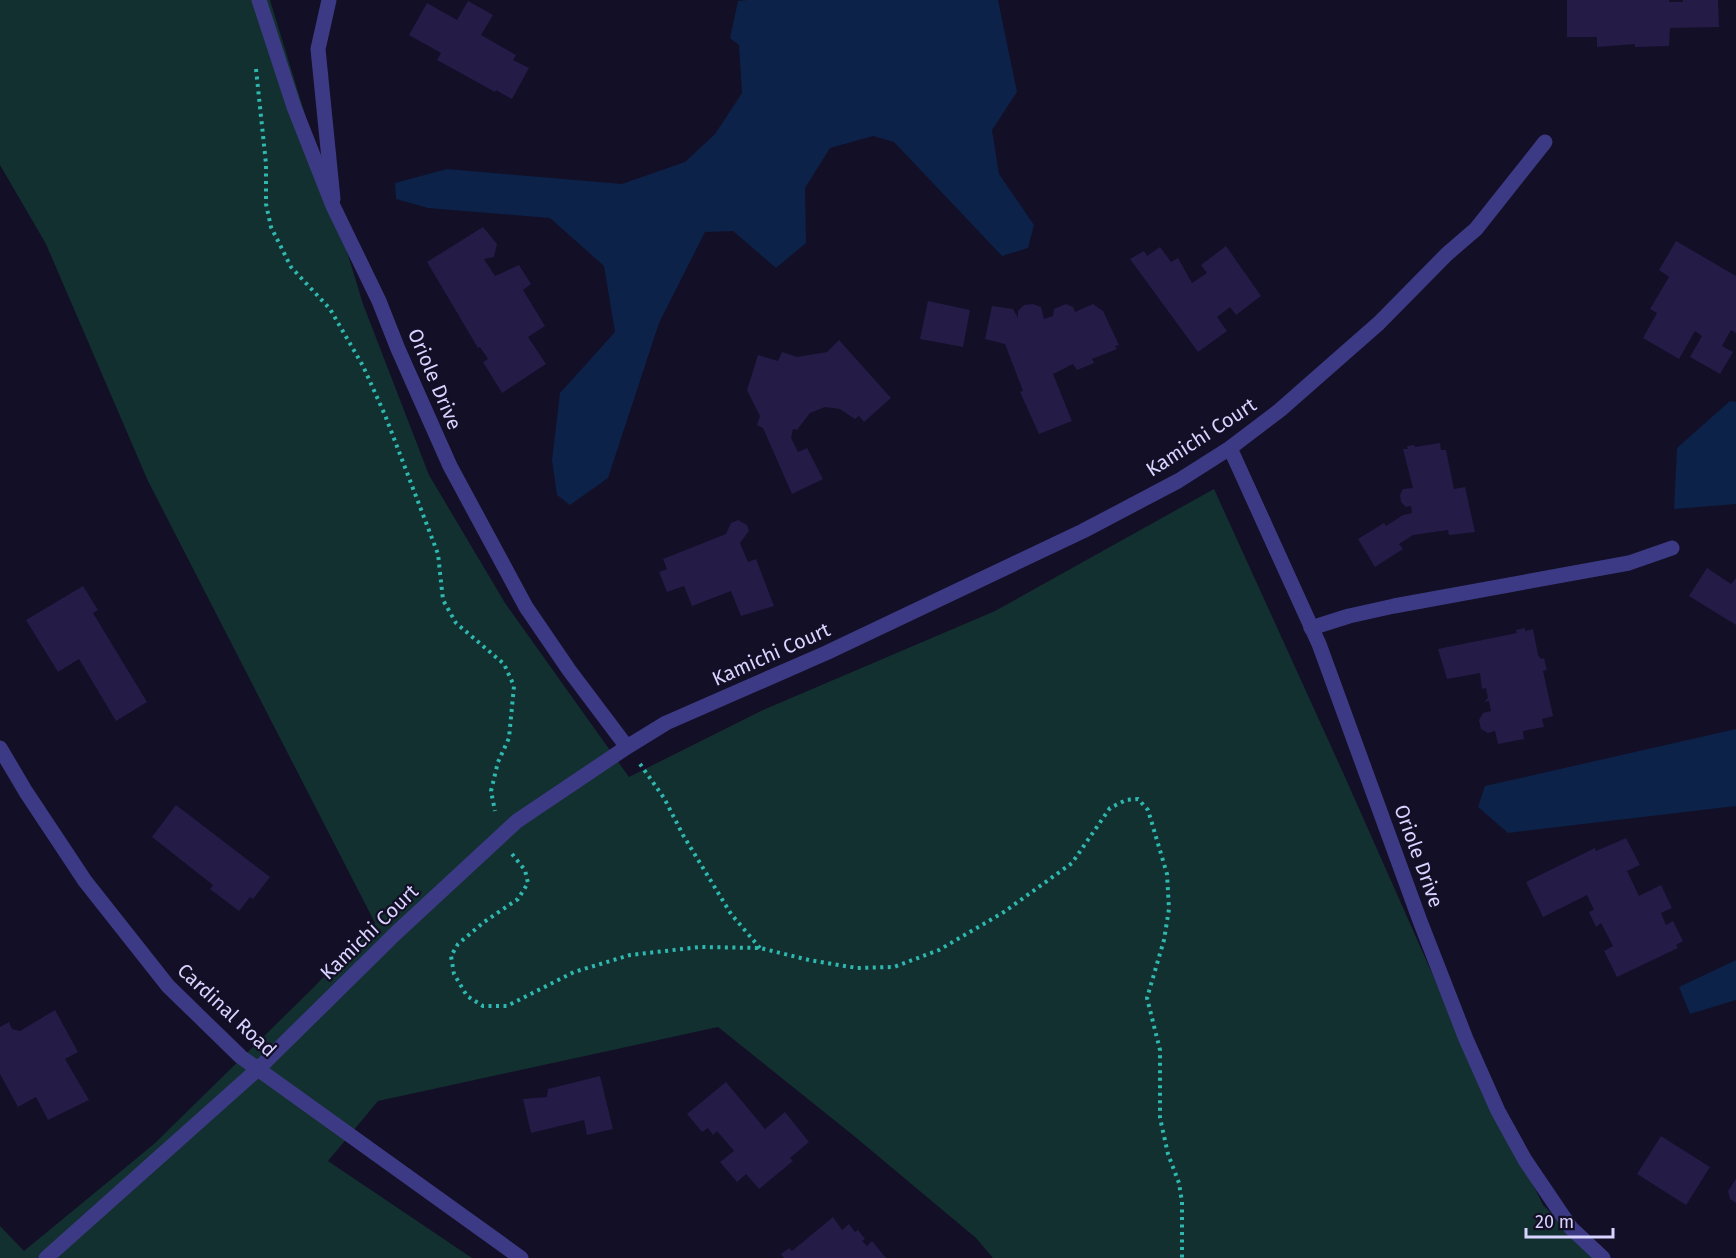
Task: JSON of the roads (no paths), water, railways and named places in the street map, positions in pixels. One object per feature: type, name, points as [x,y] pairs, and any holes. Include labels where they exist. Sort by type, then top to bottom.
[{"type":"street","name":"Oriole Drive","points":[[259,0],[294,107],[333,206],[380,301],[398,349],[450,466],[526,607],[627,747]]},
{"type":"street","points":[[329,0],[318,49],[333,206]]},
{"type":"street","name":"Kamichi Court","points":[[46,1258],[258,1070],[396,933],[518,821],[666,723],[826,653],[1083,531],[1178,481],[1230,448],[1280,410],[1379,323],[1447,254],[1476,229],[1545,142]]},
{"type":"street","name":"Oriole Drive","points":[[1230,448],[1311,628],[1349,723],[1420,921],[1466,1039],[1494,1100],[1525,1160],[1571,1228],[1603,1258]]},
{"type":"street","points":[[1311,628],[1349,616],[1394,606],[1629,563],[1672,548]]},
{"type":"street","name":"Cardinal Road","points":[[0,748],[85,881],[168,987],[241,1057],[521,1258]]},
{"type":"water","points":[[998,0],[1017,92],[992,130],[999,174],[1034,225],[1028,248],[1002,256],[894,142],[873,136],[830,148],[805,188],[806,243],[776,268],[733,231],[705,232],[659,323],[608,478],[570,505],[557,495],[552,460],[560,393],[615,332],[604,266],[550,218],[428,208],[396,199],[395,183],[447,169],[622,184],[685,162],[715,134],[742,93],[739,45],[730,38],[738,1]]},
{"type":"water","points":[[1730,401],[1736,402],[1736,504],[1674,509],[1677,448]]},
{"type":"water","points":[[1736,729],[1736,806],[1508,833],[1478,807],[1485,786]]},
{"type":"water","points":[[1736,960],[1736,1000],[1690,1014],[1679,987]]}]
